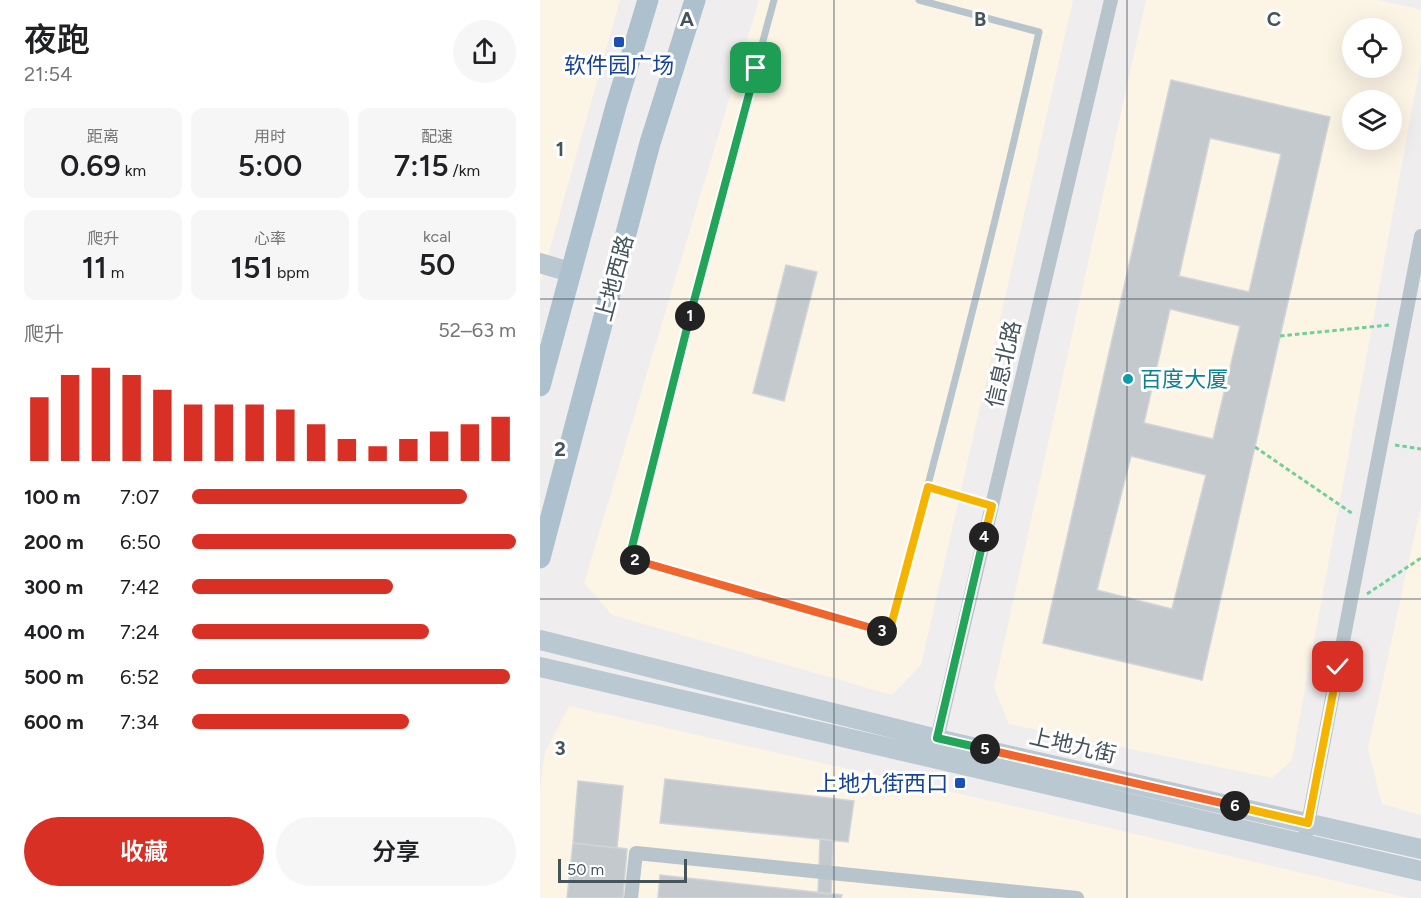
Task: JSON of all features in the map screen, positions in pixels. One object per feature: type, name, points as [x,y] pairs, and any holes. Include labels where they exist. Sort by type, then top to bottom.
[{"type":"main road","name":"上地西路","points":[[540,386],[616,106],[648,0]]},
{"type":"main road","name":"上地西路","points":[[540,558],[650,143],[695,0]]},
{"type":"main road","points":[[540,263],[570,272]]},
{"type":"main road","name":"上地九街","points":[[540,640],[937,738],[1421,849]]},
{"type":"main road","name":"上地九街","points":[[540,666],[1421,871]]},
{"type":"street","name":"信息北路","points":[[937,738],[1111,0]]},
{"type":"street","points":[[1304,844],[1421,236]]},
{"type":"street","points":[[631,898],[636,853],[1077,898]]},
{"type":"lane","points":[[774,0],[701,271],[629,559],[889,633],[1007,174],[1039,32],[920,0]]},
{"type":"lane","points":[[928,487],[992,506]]},
{"type":"path","points":[[1280,336],[1404,324]]},
{"type":"path","points":[[1381,443],[1421,450]]},
{"type":"path","points":[[1255,447],[1366,523]]},
{"type":"path","points":[[1350,604],[1421,558]]},
{"type":"shaded area","points":[[540,0],[620,0],[540,284]]},
{"type":"shaded area","points":[[759,0],[1073,0],[921,665],[892,695],[612,615],[584,583]]},
{"type":"shaded area","points":[[1146,0],[1379,0],[1421,10],[1421,61],[1292,760],[1272,778],[1009,724],[994,688]]},
{"type":"shaded area","points":[[1421,506],[1421,815],[1382,804],[1368,748]]},
{"type":"shaded area","points":[[569,706],[1409,898],[540,898],[540,788],[545,752]]},
{"type":"building","name":"百度大厦","points":[[1171,80],[1330,117],[1202,680],[1043,643]],"holes":[[[1210,138],[1281,154],[1249,292],[1179,276]],[[1170,309],[1240,326],[1213,439],[1144,423]],[[1131,456],[1206,475],[1172,609],[1097,590]]]},
{"type":"building","points":[[786,265],[817,272],[784,401],[753,393]]},
{"type":"building","points":[[665,779],[854,801],[848,842],[660,823]]},
{"type":"building","points":[[578,781],[623,786],[617,848],[573,843]]},
{"type":"building","points":[[820,839],[833,841],[831,894],[818,893]]},
{"type":"building","points":[[573,843],[627,849],[623,898],[567,898]]},
{"type":"building","points":[[660,875],[842,895],[841,898],[658,898]]},
{"type":"place","name":"软件园广场","points":[[619,42]]},
{"type":"place","name":"百度大厦","points":[[1128,379]]},
{"type":"place","name":"上地九街西口","points":[[960,783]]},
{"type":"route","points":[[756,68],[701,271],[629,559],[889,633],[928,487],[992,506],[937,738],[1308,823],[1338,667]]}]
